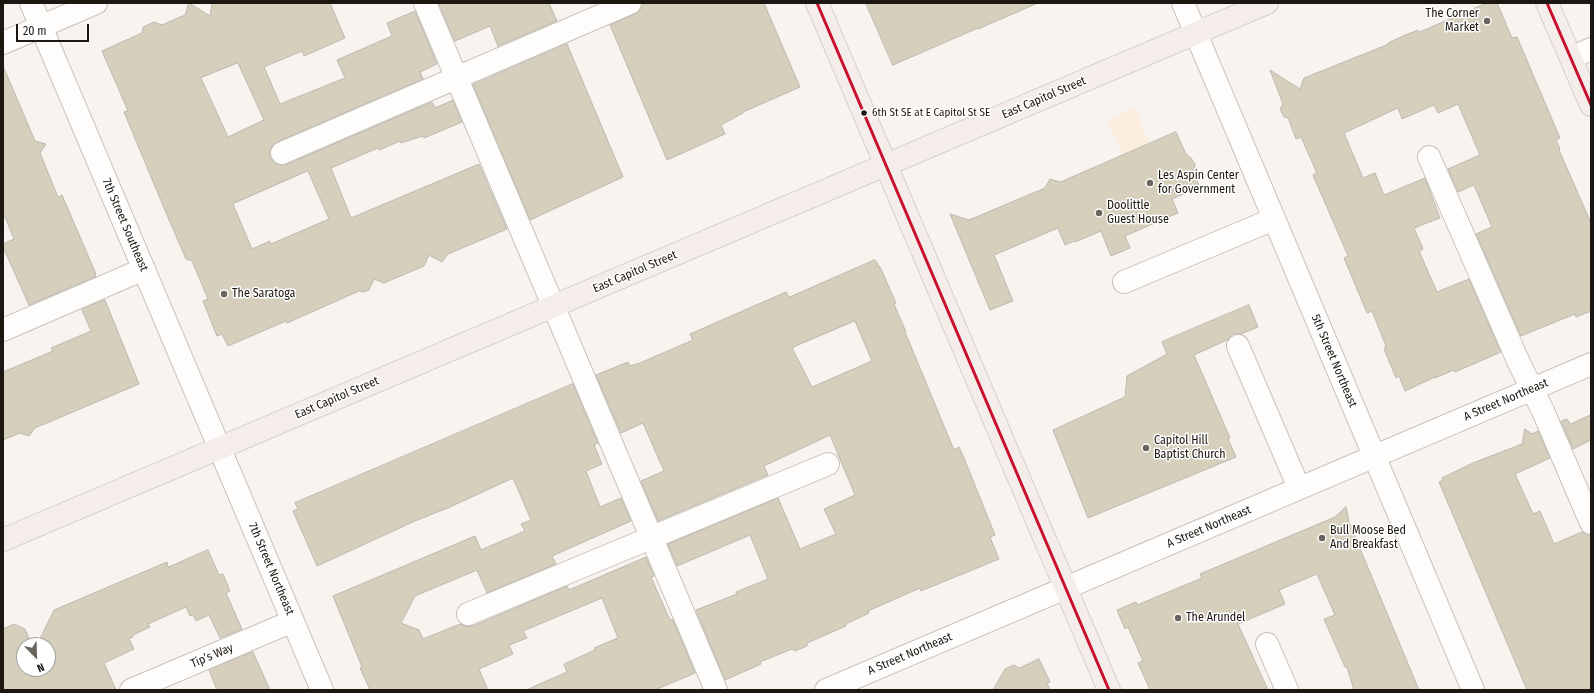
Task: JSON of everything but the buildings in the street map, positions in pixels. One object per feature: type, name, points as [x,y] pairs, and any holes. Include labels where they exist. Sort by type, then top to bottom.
[{"type":"main road","points":[[818,3],[1109,690]]},
{"type":"main road","name":"East Capitol Street","points":[[3,540],[1267,3]]},
{"type":"main road","points":[[1547,3],[1591,105]]},
{"type":"street","name":"7th Street Southeast","points":[[31,3],[220,447]]},
{"type":"street","points":[[3,43],[96,3]]},
{"type":"street","points":[[425,3],[716,690]]},
{"type":"street","points":[[282,153],[630,3]]},
{"type":"street","name":"5th Street Northeast","points":[[1183,3],[1473,690]]},
{"type":"street","points":[[1570,58],[1591,49]]},
{"type":"street","points":[[1429,157],[1543,411],[1591,523]]},
{"type":"street","points":[[1124,282],[1274,219]]},
{"type":"street","points":[[3,330],[144,269]]},
{"type":"street","points":[[1238,346],[1299,488]]},
{"type":"street","name":"A Street Northeast","points":[[826,690],[1591,364]]},
{"type":"street","name":"7th Street Northeast","points":[[220,447],[322,690]]},
{"type":"street","points":[[468,614],[828,464]]},
{"type":"street","name":"Tip’s Way","points":[[131,690],[293,621]]},
{"type":"street","points":[[1268,644],[1287,690]]},
{"type":"shaded area","name":"Les Aspin Center for Government","points":[[1135,108],[1177,213],[1124,158],[1108,120]]},
{"type":"transit line","points":[[817,3],[1109,690]]},
{"type":"transit line","points":[[1547,3],[1591,105]]},
{"type":"place","name":"The Corner Market","points":[[1487,21]]},
{"type":"place","name":"6th St SE at E Capitol St SE","points":[[864,113]]},
{"type":"place","name":"Les Aspin Center for Government","points":[[1150,183]]},
{"type":"place","name":"Doolittle Guest House","points":[[1099,213]]},
{"type":"place","name":"The Saratoga","points":[[224,294]]},
{"type":"place","name":"Capitol Hill Baptist Church","points":[[1146,448]]},
{"type":"place","name":"Bull Moose Bed And Breakfast","points":[[1322,538]]},
{"type":"place","name":"The Arundel","points":[[1178,618]]}]
